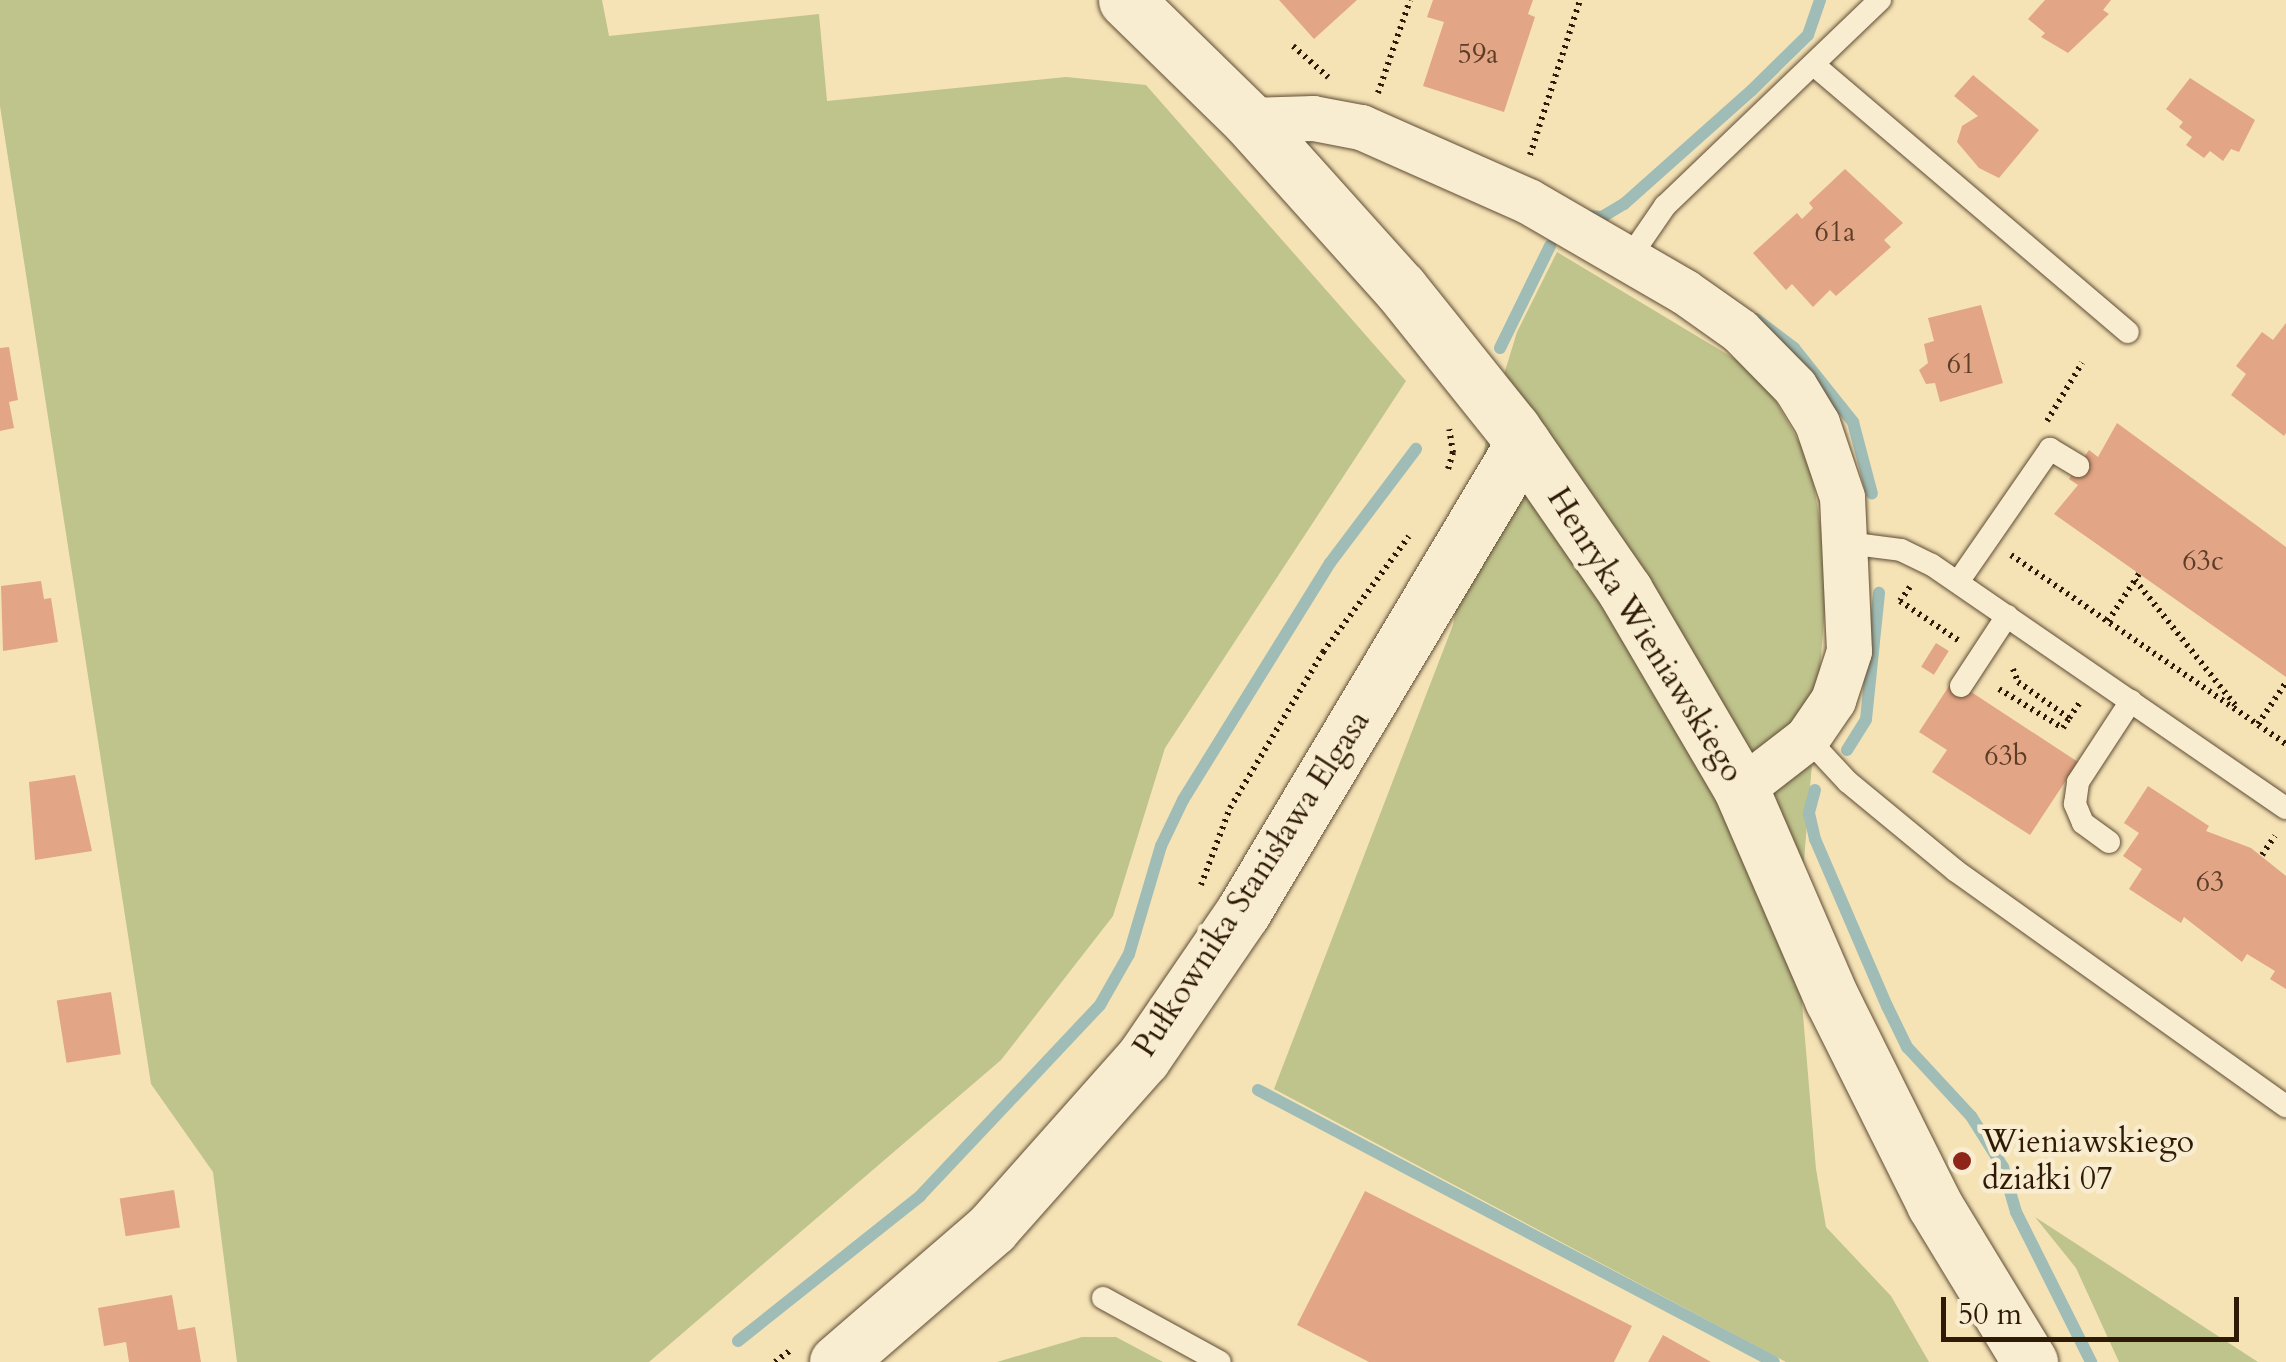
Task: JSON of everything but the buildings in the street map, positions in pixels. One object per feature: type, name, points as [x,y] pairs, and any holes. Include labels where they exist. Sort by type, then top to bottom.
[{"type":"street","name":"Henryka Wieniawskiego","points":[[1126,0],[1248,120],[1467,372],[1523,444],[1625,591],[1741,789],[1832,998],[1934,1204],[2030,1362]]},
{"type":"street","points":[[1248,120],[1313,118],[1361,127],[1427,152],[1630,257],[1740,331],[1795,387],[1832,461],[1847,543],[1849,652],[1833,700],[1807,738],[1741,789]]},
{"type":"street","name":"Pułkownika Stanisława Elgasa","points":[[821,1351],[992,1228],[1143,1058],[1243,912],[1523,444]]},
{"type":"lane","points":[[1630,257],[1664,206],[1880,0]]},
{"type":"lane","points":[[1814,66],[2128,332]]},
{"type":"lane","points":[[1958,582],[2050,449],[2078,466]]},
{"type":"lane","points":[[1847,543],[1901,550],[1958,582],[2131,700],[2284,817]]},
{"type":"lane","points":[[1962,686],[2007,616]]},
{"type":"lane","points":[[2110,842],[2083,823],[2075,804],[2078,782],[2131,700]]},
{"type":"lane","points":[[1807,738],[1848,782],[1956,871],[2286,1106]]},
{"type":"lane","points":[[1103,1298],[1220,1362]]},
{"type":"path","points":[[1375,104],[1410,0]]},
{"type":"path","points":[[1530,155],[1580,0]]},
{"type":"path","points":[[1442,479],[1454,453],[1443,404],[1467,372]]},
{"type":"path","points":[[1199,891],[1230,808],[1323,652],[1418,520]]},
{"type":"path","points":[[1988,539],[2286,744]]},
{"type":"path","points":[[2108,621],[2137,577],[2242,714]]},
{"type":"path","points":[[2258,724],[2286,684]]},
{"type":"path","points":[[1995,696],[2001,687],[2063,728],[2069,718]]},
{"type":"path","points":[[2262,854],[2284,817]]},
{"type":"path","points":[[775,1362],[821,1351]]},
{"type":"green space","points":[[0,0],[602,0],[609,36],[819,14],[827,101],[1066,77],[1146,85],[1406,381],[1165,748],[1113,916],[1001,1060],[649,1362],[237,1362],[213,1172],[151,1084],[0,106]]},
{"type":"green space","points":[[1557,252],[1760,374],[1810,461],[1828,572],[1797,944],[1816,1169],[1826,1227],[1891,1296],[1929,1362],[1786,1362],[1274,1089],[1453,625],[1489,423],[1517,332]]},
{"type":"green space","points":[[2035,1217],[2258,1362],[2119,1362],[2076,1268]]},
{"type":"green space","points":[[1082,1337],[1116,1337],[1163,1362],[997,1362]]},
{"type":"waterway","points":[[1587,216],[1602,217],[1624,204],[1752,90],[1808,35],[1820,0]]},
{"type":"waterway","points":[[1500,348],[1550,246]]},
{"type":"waterway","points":[[1756,319],[1794,348],[1853,422],[1872,494]]},
{"type":"waterway","points":[[738,1341],[920,1196],[1100,1005],[1129,954],[1161,846],[1183,800],[1330,563],[1416,449]]},
{"type":"waterway","points":[[1847,750],[1866,719],[1879,593]]},
{"type":"waterway","points":[[1815,790],[1809,813],[1815,839],[1887,1006],[1907,1047],[1971,1116],[2003,1167],[2016,1212],[2091,1362]]},
{"type":"waterway","points":[[1258,1090],[1774,1362]]},
{"type":"place","name":"Wieniawskiego działki 07","points":[[1962,1161]]}]
